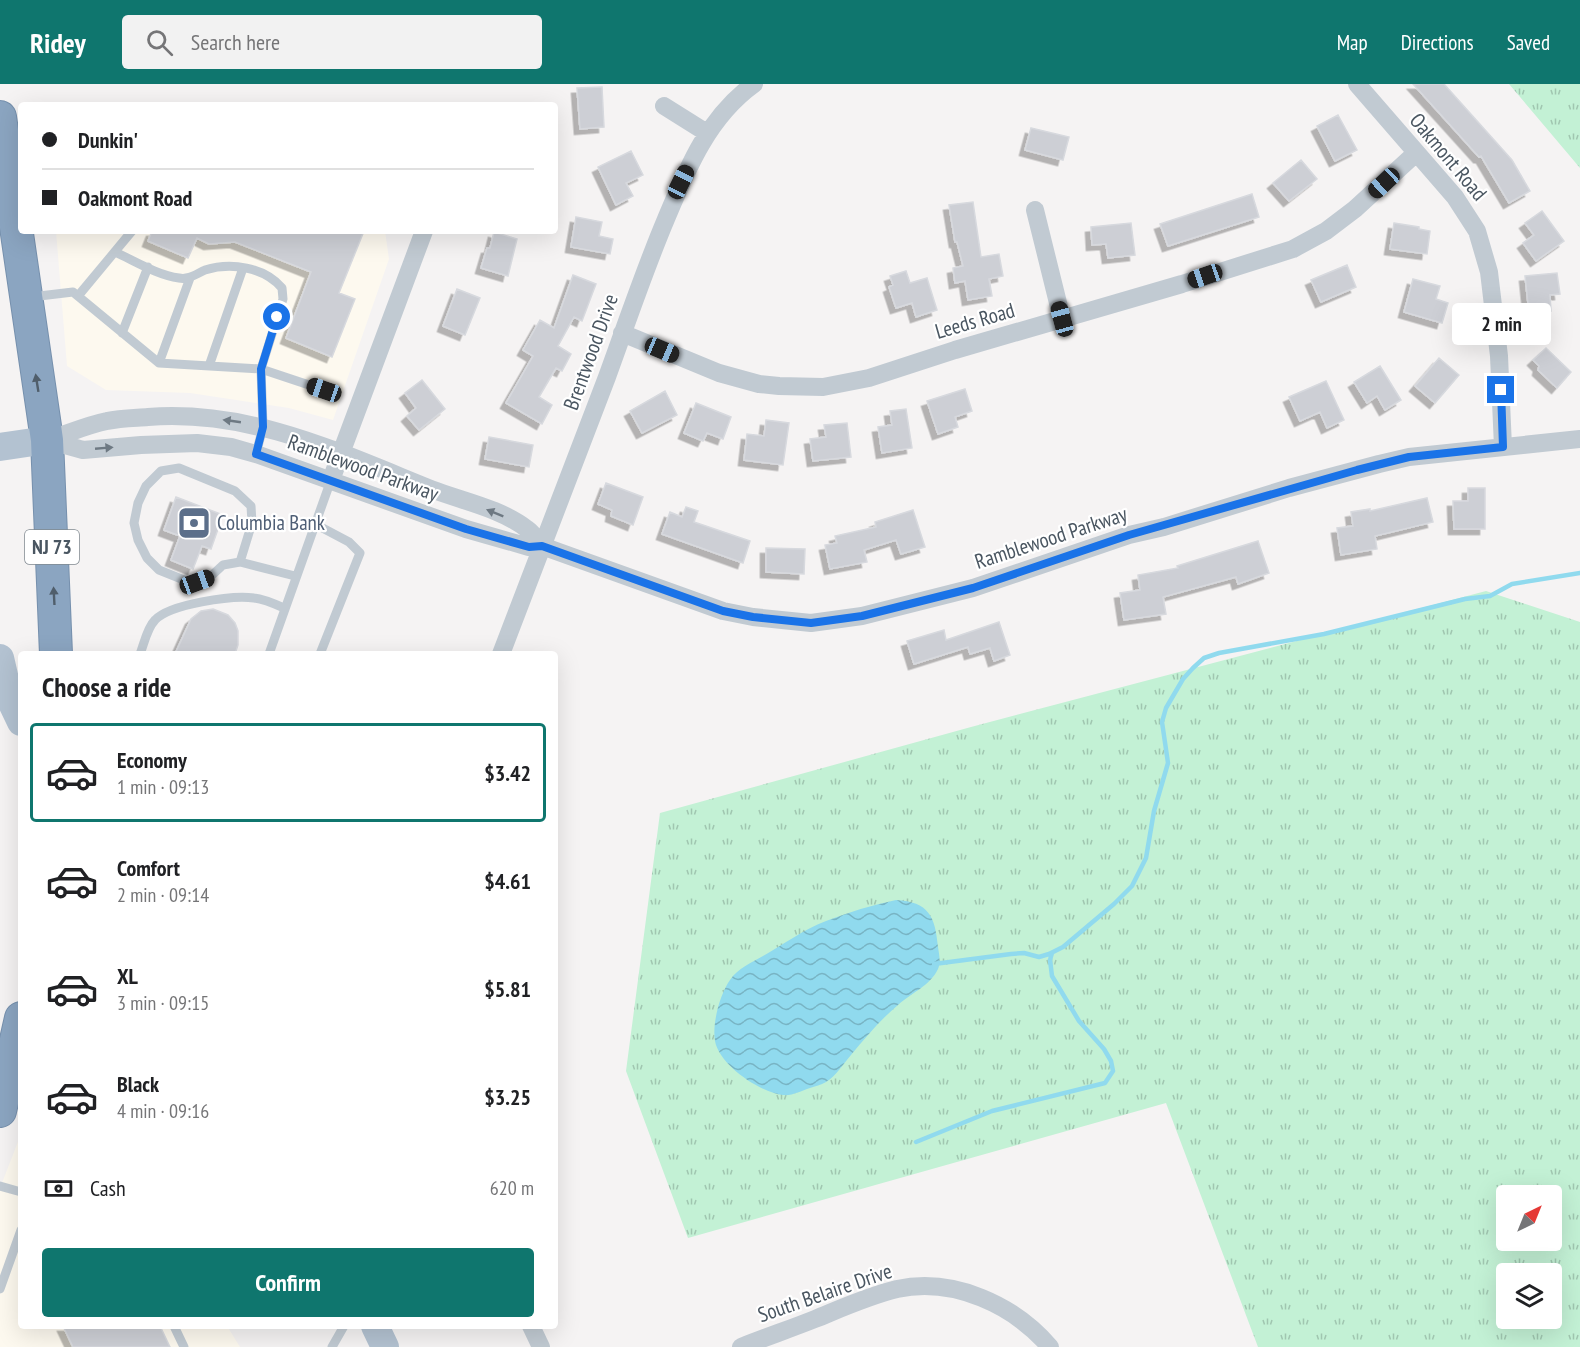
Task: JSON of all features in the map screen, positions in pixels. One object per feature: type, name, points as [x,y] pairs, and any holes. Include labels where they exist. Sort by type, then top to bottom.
[{"type":"highway","name":"NJ 73","points":[[0,117],[47,440],[56,651]]},
{"type":"highway","points":[[0,1111],[17,1054]]},
{"type":"main road","points":[[0,447],[47,440]]},
{"type":"main road","points":[[0,658],[9,697],[18,716]]},
{"type":"main road","points":[[376,1329],[385,1347]]},
{"type":"street","name":"Brentwood Drive","points":[[502,651],[643,275],[677,192],[707,133],[724,111],[754,84]]},
{"type":"street","name":"Oakmont Road","points":[[1357,84],[1455,197],[1477,231],[1485,251],[1489,272],[1499,356],[1503,447]]},
{"type":"street","points":[[663,106],[707,133]]},
{"type":"street","name":"Leeds Road","points":[[622,333],[701,366],[739,379],[780,386],[823,387],[868,378],[1272,256],[1310,241],[1361,204],[1416,153]]},
{"type":"street","points":[[1035,210],[1062,319]]},
{"type":"street","points":[[331,480],[423,234]]},
{"type":"street","name":"Ramblewood Parkway","points":[[47,440],[108,420],[162,416],[216,419],[263,427],[341,452],[510,519],[528,529],[542,546]]},
{"type":"street","name":"Ramblewood Parkway","points":[[47,440],[83,450],[158,444],[231,447],[487,536],[529,547],[542,546],[723,611],[753,617],[811,623],[862,616],[973,588],[1129,535],[1164,527],[1289,488],[1379,464],[1409,457],[1580,439]]},
{"type":"street","name":"South Belaire Drive","points":[[741,1347],[783,1339],[879,1294],[900,1289],[932,1288],[964,1292],[985,1299],[1023,1320],[1050,1347]]},
{"type":"street","points":[[532,1329],[540,1347]]},
{"type":"lane","points":[[78,296],[130,234]]},
{"type":"lane","points":[[115,252],[174,277],[190,278],[218,267],[243,268],[275,279],[282,288],[282,299],[261,369],[263,427],[256,454]]},
{"type":"lane","points":[[122,333],[147,267]]},
{"type":"lane","points":[[208,366],[243,268]]},
{"type":"lane","points":[[159,363],[190,278]]},
{"type":"lane","points":[[25,298],[73,292],[159,363],[261,369],[324,390]]},
{"type":"lane","points":[[240,562],[252,523],[251,506],[235,491],[179,468],[161,471],[146,486],[138,503],[134,524],[138,540],[147,558],[159,570],[184,580],[197,582],[210,577],[223,565],[240,562],[295,576]]},
{"type":"lane","points":[[270,651],[331,480]]},
{"type":"lane","points":[[315,524],[349,542],[360,553],[321,651]]},
{"type":"lane","points":[[141,651],[155,620],[165,613],[205,600],[235,596],[257,598],[284,608]]},
{"type":"lane","points":[[0,1186],[18,1191]]},
{"type":"lane","points":[[0,1289],[18,1238]]},
{"type":"lane","points":[[175,1329],[184,1347]]},
{"type":"lane","points":[[332,1347],[342,1329]]},
{"type":"shaded area","points":[[56,234],[385,234],[389,259],[333,420],[289,408],[190,393],[106,390],[67,366]]},
{"type":"shaded area","points":[[18,1142],[18,1329],[229,1329],[240,1347],[0,1347],[0,1188]]},
{"type":"green space","points":[[1509,84],[1580,84],[1580,168]]},
{"type":"green space","points":[[1486,591],[1580,622],[1580,1347],[1258,1347],[1166,1103],[688,1238],[626,1071],[660,813],[971,727]]},
{"type":"water","points":[[896,900],[916,904],[923,908],[932,919],[940,961],[935,975],[885,1017],[836,1073],[824,1083],[793,1094],[783,1095],[764,1089],[732,1068],[718,1050],[714,1034],[720,1001],[733,976],[745,966],[818,925],[852,912]]},
{"type":"building","points":[[1413,84],[1444,84],[1512,160],[1530,191],[1509,203],[1481,156],[1479,157]]},
{"type":"building","points":[[602,87],[604,127],[580,129],[577,88]]},
{"type":"building","points":[[1338,115],[1357,150],[1335,161],[1317,126]]},
{"type":"building","points":[[1031,128],[1069,137],[1063,160],[1025,150]]},
{"type":"building","points":[[631,151],[643,175],[626,183],[633,196],[616,205],[598,167]]},
{"type":"building","points":[[1301,160],[1317,179],[1289,201],[1273,183]]},
{"type":"building","points":[[1252,194],[1259,217],[1168,246],[1160,224]]},
{"type":"building","points":[[973,202],[981,257],[999,254],[1003,276],[989,279],[992,296],[968,300],[965,281],[955,283],[953,268],[963,266],[957,242],[955,242],[949,205]]},
{"type":"building","points":[[1542,211],[1564,241],[1536,261],[1523,243],[1534,235],[1525,223]]},
{"type":"building","points":[[576,217],[602,222],[599,236],[613,239],[610,254],[571,247]]},
{"type":"building","points":[[1131,223],[1135,255],[1108,258],[1106,244],[1092,245],[1091,227]]},
{"type":"building","points":[[1394,223],[1430,231],[1427,254],[1390,249]]},
{"type":"building","points":[[151,234],[363,234],[339,293],[355,299],[332,357],[286,338],[311,272],[235,242],[209,244],[197,238],[188,258],[148,241]]},
{"type":"building","points":[[494,234],[517,239],[508,276],[481,268],[487,248],[490,248]]},
{"type":"building","points":[[1347,265],[1356,287],[1321,302],[1311,280]]},
{"type":"building","points":[[906,271],[910,283],[927,278],[937,310],[916,317],[912,303],[896,308],[889,287],[893,285],[890,276]]},
{"type":"building","points":[[1557,273],[1560,294],[1550,295],[1551,311],[1529,313],[1525,276]]},
{"type":"building","points":[[573,275],[596,284],[582,321],[574,317],[558,346],[571,354],[562,371],[556,368],[539,397],[552,405],[542,424],[506,403],[533,356],[523,350],[540,320],[554,328]]},
{"type":"building","points":[[1413,279],[1440,286],[1436,299],[1448,303],[1442,323],[1404,312]]},
{"type":"building","points":[[457,289],[480,298],[465,335],[443,326]]},
{"type":"building","points":[[1546,348],[1571,372],[1557,388],[1538,370],[1539,366],[1533,360]]},
{"type":"building","points":[[1439,358],[1459,375],[1435,403],[1415,386]]},
{"type":"building","points":[[1380,366],[1401,400],[1385,410],[1377,396],[1367,403],[1354,382]]},
{"type":"building","points":[[422,380],[445,409],[419,430],[407,416],[416,408],[405,393]]},
{"type":"building","points":[[1326,381],[1344,420],[1327,428],[1320,412],[1300,421],[1289,397]]},
{"type":"building","points":[[965,389],[972,411],[955,417],[958,427],[938,434],[927,401]]},
{"type":"building","points":[[665,391],[677,415],[642,433],[630,411]]},
{"type":"building","points":[[696,403],[731,417],[723,439],[707,433],[703,441],[684,433]]},
{"type":"building","points":[[906,409],[912,448],[882,453],[878,427],[892,425],[890,411]]},
{"type":"building","points":[[766,420],[789,423],[783,465],[744,460],[747,434],[764,436]]},
{"type":"building","points":[[847,423],[851,457],[813,461],[810,439],[826,437],[824,425]]},
{"type":"building","points":[[489,437],[533,445],[529,467],[485,459]]},
{"type":"building","points":[[606,483],[643,497],[633,525],[611,516],[612,510],[598,504]]},
{"type":"building","points":[[1468,488],[1485,488],[1485,529],[1454,529],[1453,501],[1468,501]]},
{"type":"building","points":[[176,497],[223,515],[211,549],[202,546],[193,569],[171,560],[180,536],[164,530]]},
{"type":"building","points":[[1427,498],[1433,522],[1375,536],[1377,549],[1341,555],[1337,528],[1353,526],[1351,512],[1370,509],[1370,511]]},
{"type":"building","points":[[686,507],[698,511],[694,522],[750,541],[743,563],[662,534],[670,512],[682,517]]},
{"type":"building","points":[[913,510],[925,547],[901,554],[896,540],[864,550],[867,562],[830,569],[825,545],[837,543],[835,536],[876,527],[875,522]]},
{"type":"building","points":[[1258,541],[1269,573],[1238,584],[1236,577],[1163,597],[1166,614],[1124,620],[1120,593],[1140,590],[1138,575],[1178,568],[1177,566]]},
{"type":"building","points":[[766,548],[805,549],[804,574],[766,572]]},
{"type":"building","points":[[213,609],[228,615],[235,623],[238,631],[236,651],[176,651],[191,619],[201,611]]},
{"type":"building","points":[[999,622],[1010,655],[994,661],[990,648],[970,654],[968,647],[914,664],[907,641],[944,630],[946,640]]},
{"type":"building","points":[[64,1329],[161,1329],[170,1347],[73,1347]]},
{"type":"waterway","points":[[934,964],[1011,954],[1024,953],[1039,957],[1049,954],[1063,947],[1132,886],[1146,858],[1154,811],[1168,763],[1162,722],[1166,708],[1183,679],[1204,658],[1219,653],[1324,634],[1465,599],[1490,596],[1512,584],[1580,573]]},
{"type":"waterway","points":[[916,1142],[992,1111],[1105,1083],[1113,1071],[1111,1061],[1104,1049],[1079,1021],[1052,976],[1050,960],[1052,953]]},
{"type":"place","name":"Columbia Bank","points":[[194,523]]},
{"type":"route","points":[[277,317],[261,369],[263,427],[256,454],[466,529],[529,547],[542,546],[723,611],[753,617],[811,623],[862,616],[973,588],[1129,535],[1164,527],[1289,488],[1379,464],[1409,457],[1503,447],[1501,390]]}]
